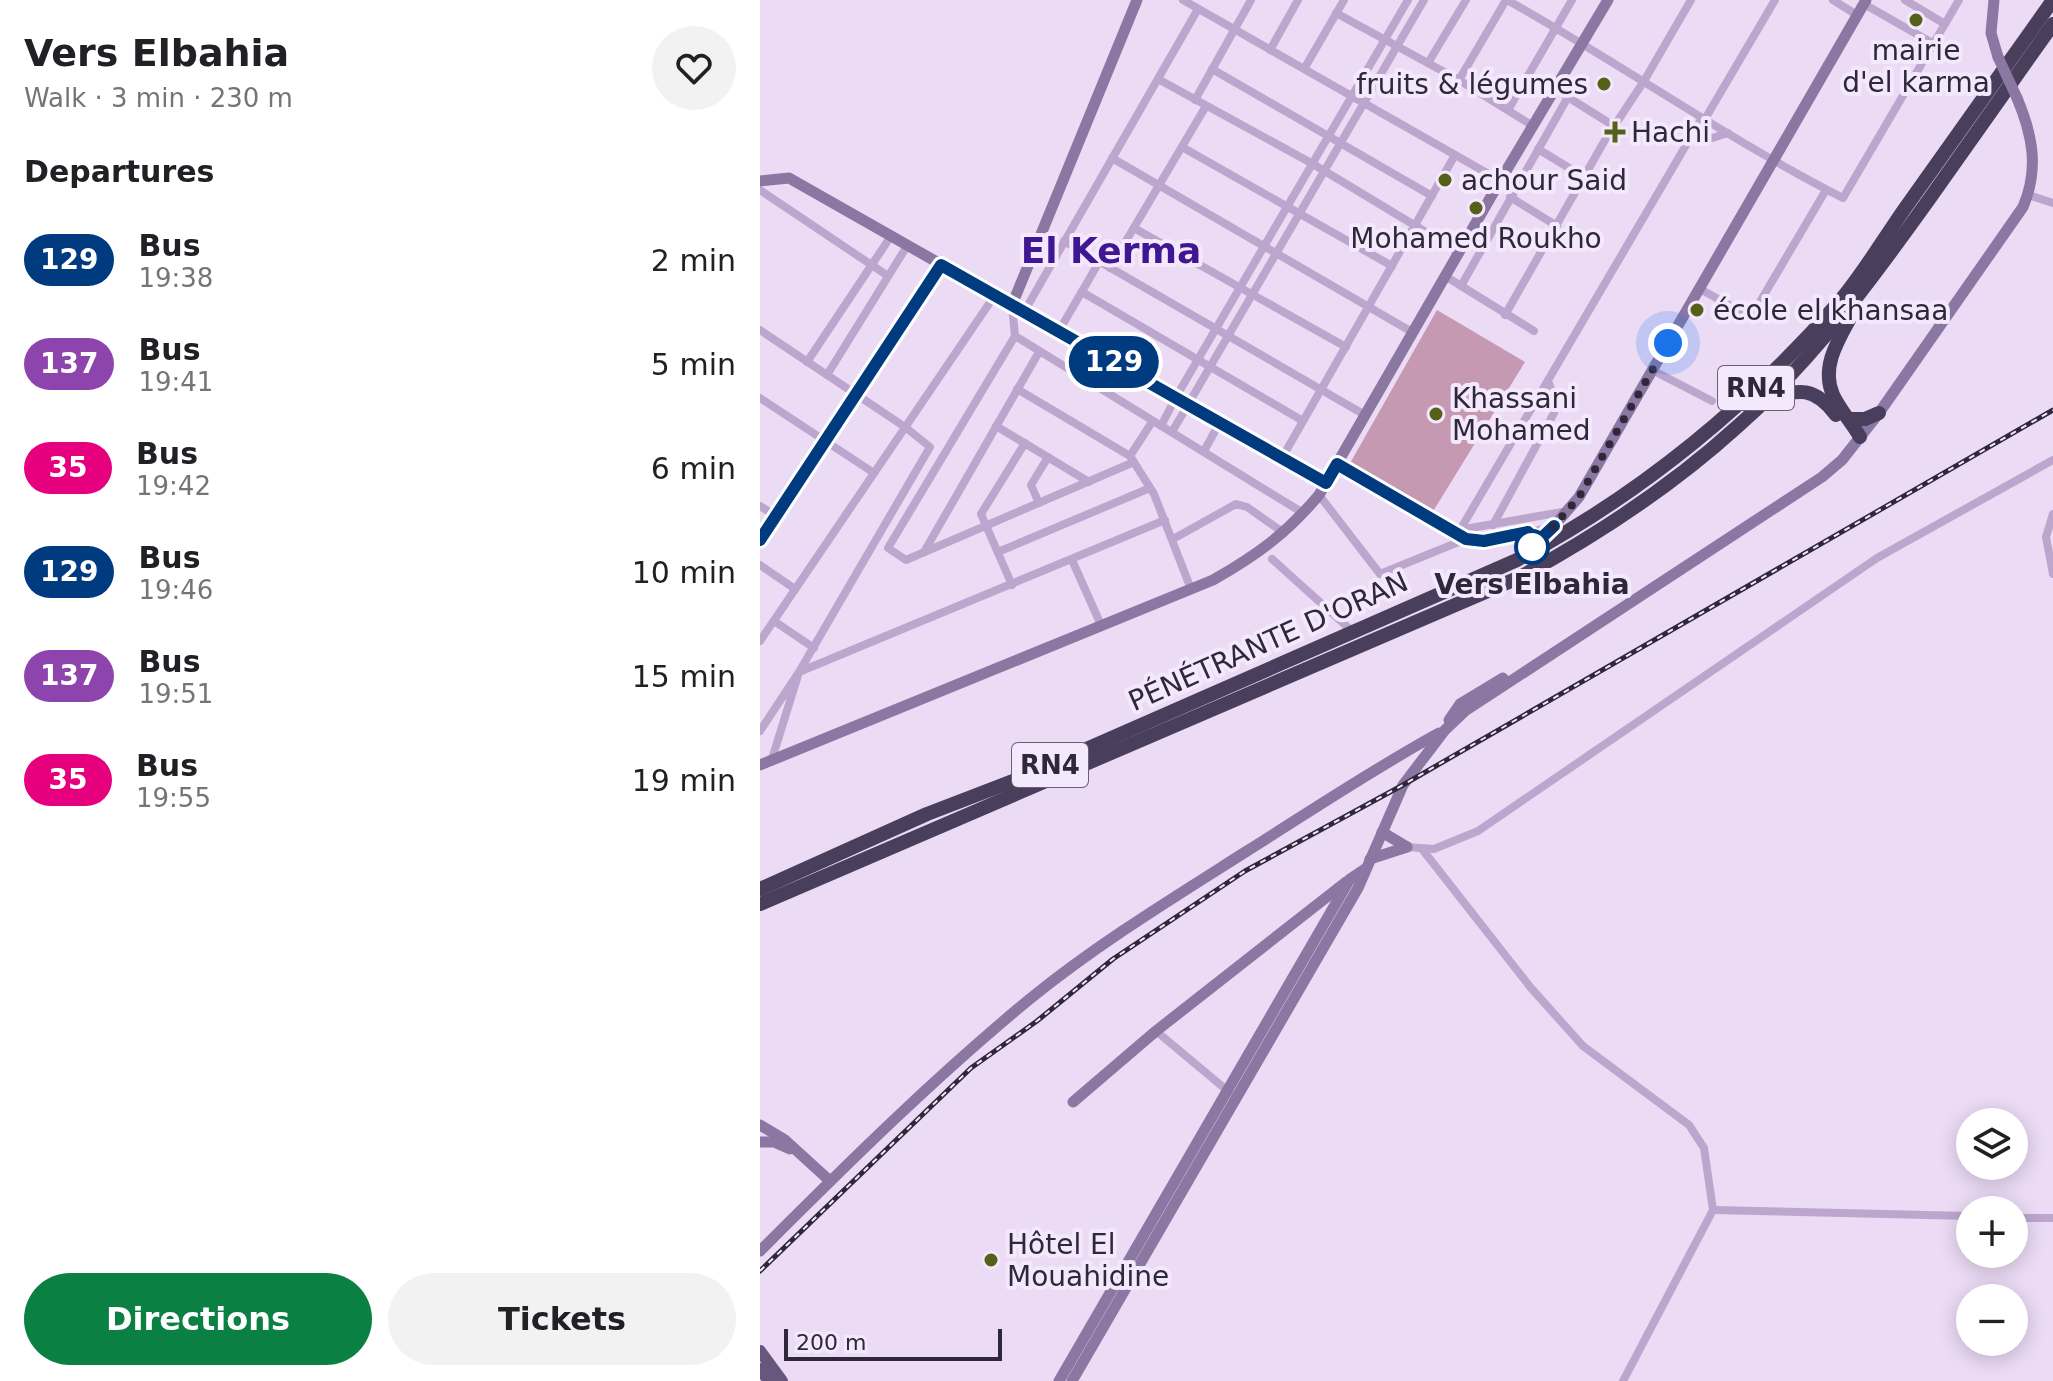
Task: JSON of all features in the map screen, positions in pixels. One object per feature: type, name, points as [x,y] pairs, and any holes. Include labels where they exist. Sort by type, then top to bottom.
[{"type":"highway","name":"PÉNÉTRANTE D'ORAN","points":[[760,889],[1517,560],[1564,535],[1644,481],[1715,426],[1840,301],[2053,0]]},
{"type":"highway","name":"PÉNÉTRANTE D'ORAN","points":[[760,904],[1518,578],[1561,555],[1624,514],[1740,425],[1781,384],[1865,288],[2053,24]]},
{"type":"highway","points":[[1858,441],[1850,419],[1829,385],[1829,366],[1834,349],[1865,288]]},
{"type":"highway","points":[[1740,425],[1769,401],[1783,394],[1808,392],[1821,397],[1858,441]]},
{"type":"highway","points":[[1850,419],[1865,419],[1879,413]]},
{"type":"highway","points":[[760,912],[857,862]]},
{"type":"main road","points":[[760,1351],[782,1381]]},
{"type":"main road","points":[[760,1369],[769,1381]]},
{"type":"street","points":[[1137,0],[1012,305],[1015,336],[888,548],[906,560],[1089,482],[1132,459],[1176,397],[1217,329],[1408,0]]},
{"type":"street","points":[[1183,0],[1500,181],[1557,226]]},
{"type":"street","points":[[1195,100],[1251,0]]},
{"type":"street","points":[[1270,50],[1298,0]]},
{"type":"street","points":[[1304,69],[1344,0]]},
{"type":"street","points":[[1172,432],[1424,0]]},
{"type":"street","points":[[1459,80],[1506,0],[1583,42],[1703,118],[1843,198],[1959,0]]},
{"type":"street","points":[[1508,110],[1572,0]]},
{"type":"street","points":[[765,759],[1191,589],[1235,567],[1284,533],[1319,495],[1608,0]]},
{"type":"street","points":[[1505,315],[1691,0]]},
{"type":"street","points":[[1460,530],[1775,0]]},
{"type":"street","points":[[1833,0],[1862,6],[1934,44]]},
{"type":"street","points":[[1905,0],[1945,24]]},
{"type":"street","points":[[1059,1381],[1089,1338],[1232,1093],[1358,888],[1403,785],[1445,730],[1452,713],[1460,704],[1577,637],[1822,477],[1842,460],[2017,219],[2032,181],[2033,148],[2030,130],[1998,57],[1991,33],[1994,0]]},
{"type":"street","points":[[1428,63],[1462,1]]},
{"type":"street","points":[[1517,560],[1554,526],[1579,497],[1862,6]]},
{"type":"street","points":[[1024,312],[1198,9]]},
{"type":"street","points":[[1336,13],[1459,80],[1533,126]]},
{"type":"street","points":[[1212,69],[1432,196]]},
{"type":"street","points":[[1158,79],[1313,164],[1459,252]]},
{"type":"street","points":[[1555,89],[1614,126]]},
{"type":"street","points":[[1461,286],[1568,97]]},
{"type":"street","points":[[1110,268],[1206,106]]},
{"type":"street","points":[[1695,130],[1709,139],[1728,133]]},
{"type":"street","points":[[1182,147],[1392,266]]},
{"type":"street","points":[[1538,149],[1584,177]]},
{"type":"street","points":[[1282,458],[1455,155]]},
{"type":"street","points":[[1112,158],[1412,332]]},
{"type":"street","points":[[760,181],[789,178],[1326,483]]},
{"type":"street","points":[[760,190],[873,263],[888,276]]},
{"type":"street","points":[[1700,289],[1751,317],[1826,190]]},
{"type":"street","points":[[2028,195],[2053,203]]},
{"type":"street","points":[[1134,228],[1346,347]]},
{"type":"street","points":[[807,362],[891,236]]},
{"type":"street","points":[[1064,241],[1365,415]]},
{"type":"street","points":[[827,375],[907,246]]},
{"type":"street","points":[[1059,331],[1099,262]]},
{"type":"street","points":[[760,540],[941,265]]},
{"type":"street","points":[[1445,276],[1534,331]]},
{"type":"street","points":[[1082,292],[1303,421]]},
{"type":"street","points":[[760,641],[995,295]]},
{"type":"street","points":[[760,330],[930,447],[814,648],[760,731]]},
{"type":"street","points":[[1015,336],[1303,513]]},
{"type":"street","points":[[924,552],[1039,352]]},
{"type":"street","points":[[1652,370],[1712,401]]},
{"type":"street","points":[[1493,525],[1554,413],[1554,397],[1548,381]]},
{"type":"street","points":[[1017,389],[1132,459],[1165,520],[1191,589]]},
{"type":"street","points":[[760,398],[874,473]]},
{"type":"street","points":[[1204,451],[1220,422]]},
{"type":"street","points":[[996,426],[1089,482]]},
{"type":"street","points":[[1012,585],[981,514],[1025,443]]},
{"type":"street","points":[[1039,503],[1031,485],[1048,457]]},
{"type":"street","points":[[1382,832],[1407,847],[1434,849],[1478,831],[1866,565],[2053,460]]},
{"type":"street","points":[[1337,464],[1466,539],[1484,541],[1554,526]]},
{"type":"street","points":[[998,552],[1150,488]]},
{"type":"street","points":[[1319,495],[1380,574],[1466,539]]},
{"type":"street","points":[[1173,539],[1236,504],[1247,507],[1284,533]]},
{"type":"street","points":[[760,506],[776,516]]},
{"type":"street","points":[[1448,528],[1460,530],[1568,511]]},
{"type":"street","points":[[2053,514],[2046,537],[2053,574]]},
{"type":"street","points":[[765,759],[799,672],[1165,520]]},
{"type":"street","points":[[1528,532],[1535,538],[1532,547]]},
{"type":"street","points":[[1272,559],[1354,633]]},
{"type":"street","points":[[1072,560],[1101,625]]},
{"type":"street","points":[[760,565],[795,589]]},
{"type":"street","points":[[774,621],[814,648]]},
{"type":"street","points":[[760,1251],[828,1183],[985,1038],[1073,965],[1131,924],[1380,765],[1445,730]]},
{"type":"street","points":[[1073,1102],[1156,1031],[1368,863],[1407,847]]},
{"type":"street","points":[[1422,849],[1531,988],[1583,1046],[1645,1090],[1697,1135],[1708,1168],[1713,1210],[1623,1381]]},
{"type":"street","points":[[1232,1093],[1350,879]]},
{"type":"street","points":[[1156,1031],[1232,1093]]},
{"type":"street","points":[[760,1125],[794,1147],[828,1183]]},
{"type":"street","points":[[760,1142],[774,1142],[790,1150],[828,1183]]},
{"type":"street","points":[[1713,1210],[1956,1216]]},
{"type":"street","points":[[2028,1218],[2053,1218]]},
{"type":"street","points":[[1072,1381],[1089,1338]]},
{"type":"shaded area","name":"Khassani Mohamed","points":[[1437,310],[1525,362],[1432,513],[1349,465]]},
{"type":"railway","points":[[760,1271],[971,1068],[1037,1021],[1113,959],[1245,871],[1403,785],[2053,410]]},
{"type":"bus line","name":"129","points":[[760,540],[941,265],[1326,483],[1337,464],[1466,539],[1484,541],[1528,532],[1535,538],[1532,547],[1554,526]]},
{"type":"place","name":"mairie d'el karma","points":[[1916,20]]},
{"type":"place","name":"fruits & légumes","points":[[1604,84]]},
{"type":"place","name":"Hachi","points":[[1615,132]]},
{"type":"place","name":"achour Said","points":[[1445,180]]},
{"type":"place","name":"Mohamed Roukho","points":[[1476,208]]},
{"type":"place","name":"école el khansaa","points":[[1697,310]]},
{"type":"place","name":"Khassani Mohamed","points":[[1436,414]]},
{"type":"place","name":"Vers Elbahia","points":[[1532,547]]},
{"type":"place","name":"Hôtel El Mouahidine","points":[[991,1260]]},
{"type":"district","name":"El Kerma","points":[[1111,250]]},
{"type":"route","points":[[1532,547],[1579,497],[1668,343]]}]
